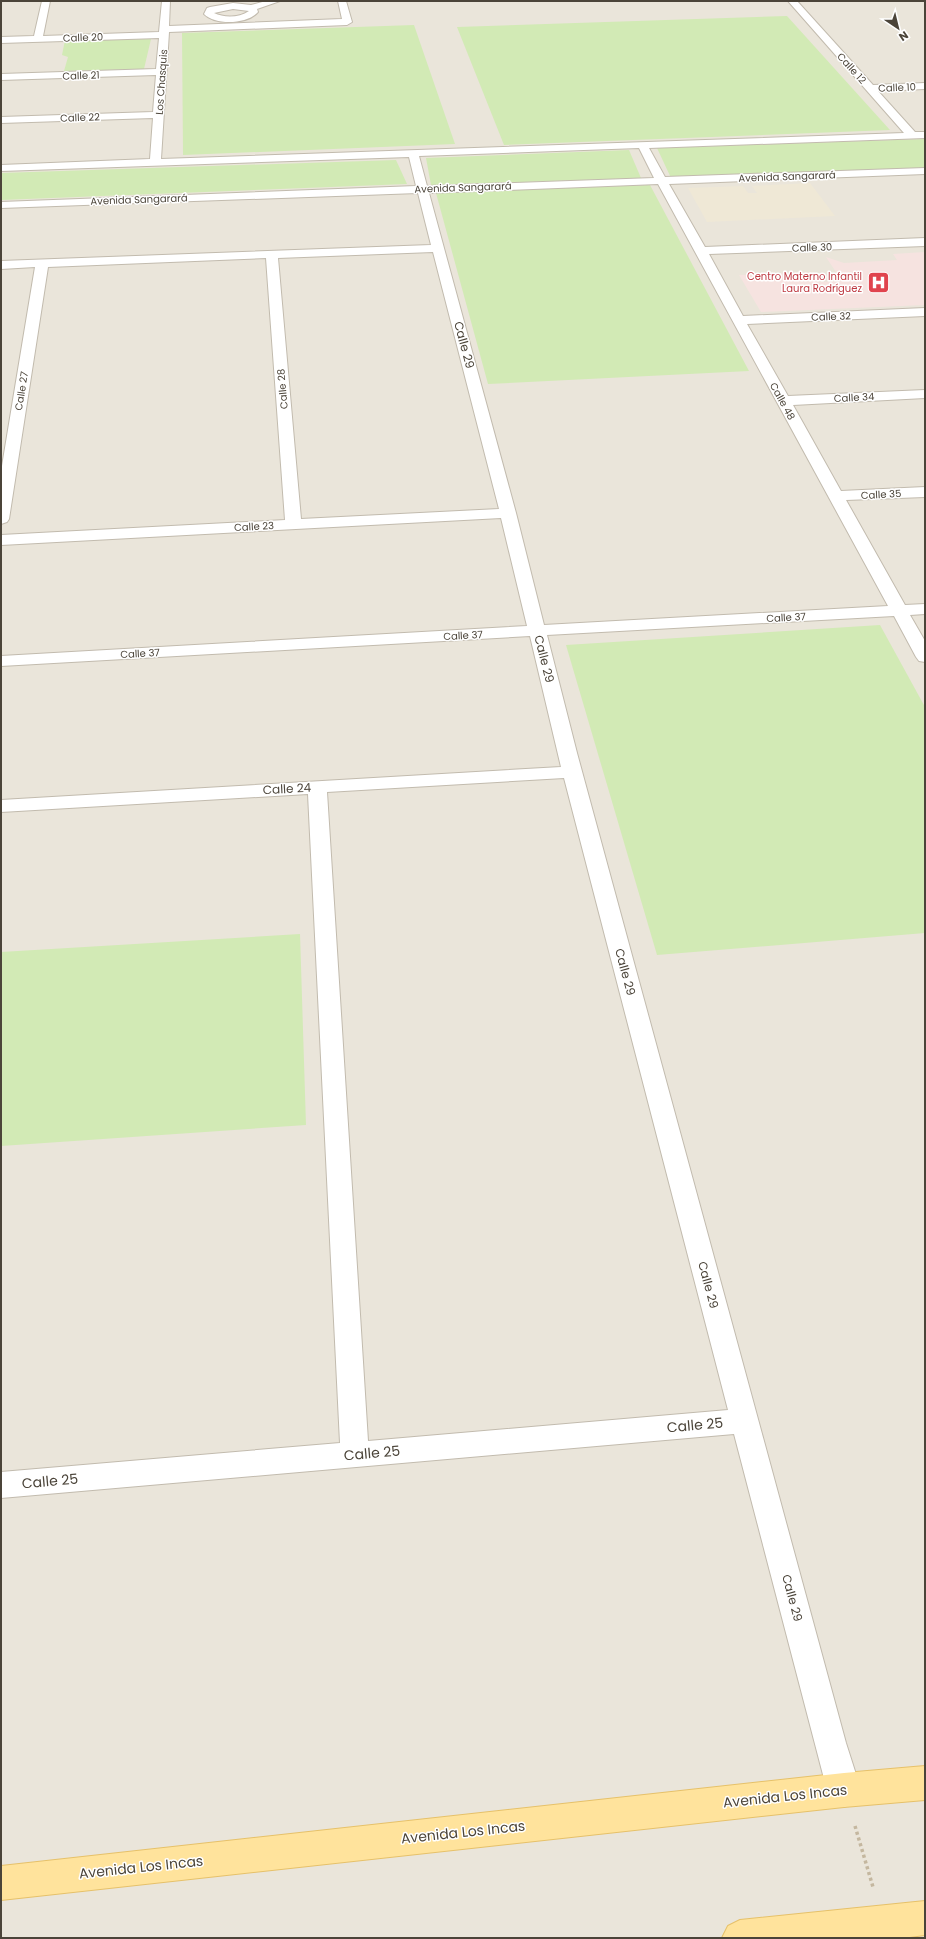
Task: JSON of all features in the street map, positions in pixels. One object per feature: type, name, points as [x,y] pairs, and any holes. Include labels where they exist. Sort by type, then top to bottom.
[{"type":"main road","name":"Avenida Los Incas","points":[[1,1882],[844,1790],[925,1783]]},
{"type":"main road","points":[[740,1938],[886,1930],[925,1918]]},
{"type":"street","points":[[38,39],[46,1]]},
{"type":"street","name":"Los Chasquis","points":[[155,162],[166,1]]},
{"type":"street","points":[[208,1],[209,14],[216,17],[236,18],[252,14],[254,10],[251,8],[276,1]]},
{"type":"street","name":"Calle 20","points":[[1,40],[347,22],[342,1]]},
{"type":"street","name":"Calle 12","points":[[792,1],[912,135]]},
{"type":"street","name":"Calle 21","points":[[1,77],[160,72]]},
{"type":"street","name":"Calle 10","points":[[869,88],[925,86]]},
{"type":"street","name":"Calle 22","points":[[1,120],[158,115]]},
{"type":"street","points":[[1,168],[925,135]]},
{"type":"street","name":"Calle 48","points":[[642,145],[925,656]]},
{"type":"street","name":"Calle 29","points":[[413,153],[508,513],[573,772],[744,1421],[844,1790]]},
{"type":"street","name":"Avenida Sangarará","points":[[1,205],[925,171]]},
{"type":"street","name":"Calle 30","points":[[700,251],[925,242]]},
{"type":"street","points":[[1,265],[438,248]]},
{"type":"street","name":"Calle 28","points":[[272,254],[293,524]]},
{"type":"street","name":"Calle 27","points":[[1,519],[42,264]]},
{"type":"street","name":"Calle 32","points":[[738,320],[925,312]]},
{"type":"street","name":"Calle 34","points":[[784,401],[925,394]]},
{"type":"street","name":"Calle 35","points":[[836,496],[925,492]]},
{"type":"street","name":"Calle 23","points":[[1,540],[508,513]]},
{"type":"street","name":"Calle 37","points":[[1,661],[925,609]]},
{"type":"street","name":"Calle 24","points":[[1,806],[573,772]]},
{"type":"street","points":[[316,787],[355,1455]]},
{"type":"street","name":"Calle 25","points":[[1,1485],[744,1421]]},
{"type":"path","points":[[844,1790],[886,1930]]},
{"type":"shaded area","points":[[1,1],[925,1],[925,1938],[1,1938]]},
{"type":"shaded area","points":[[810,183],[835,216],[707,222],[688,188],[743,186],[748,193],[757,193],[752,186]]},
{"type":"shaded area","name":"Centro Materno Infantil Laura Rodríguez","points":[[925,252],[925,305],[761,312],[739,275],[811,272],[819,282],[842,281],[826,257],[844,263],[897,260],[893,254]]},
{"type":"green space","points":[[787,16],[890,130],[504,145],[457,27]]},
{"type":"green space","points":[[414,25],[455,144],[183,155],[182,33]]},
{"type":"green space","points":[[151,39],[144,69],[64,71],[68,57],[62,55],[65,40]]},
{"type":"green space","points":[[925,139],[925,168],[671,178],[657,148]]},
{"type":"green space","points":[[629,150],[641,178],[431,185],[426,158]]},
{"type":"green space","points":[[396,160],[407,184],[1,200],[1,173]]},
{"type":"green space","points":[[650,185],[749,371],[488,384],[436,193]]},
{"type":"green space","points":[[880,625],[925,707],[925,933],[657,955],[566,645]]},
{"type":"green space","points":[[300,934],[306,1125],[1,1146],[1,952]]},
{"type":"place","name":"Centro Materno Infantil Laura Rodríguez","points":[[878,282]]}]
